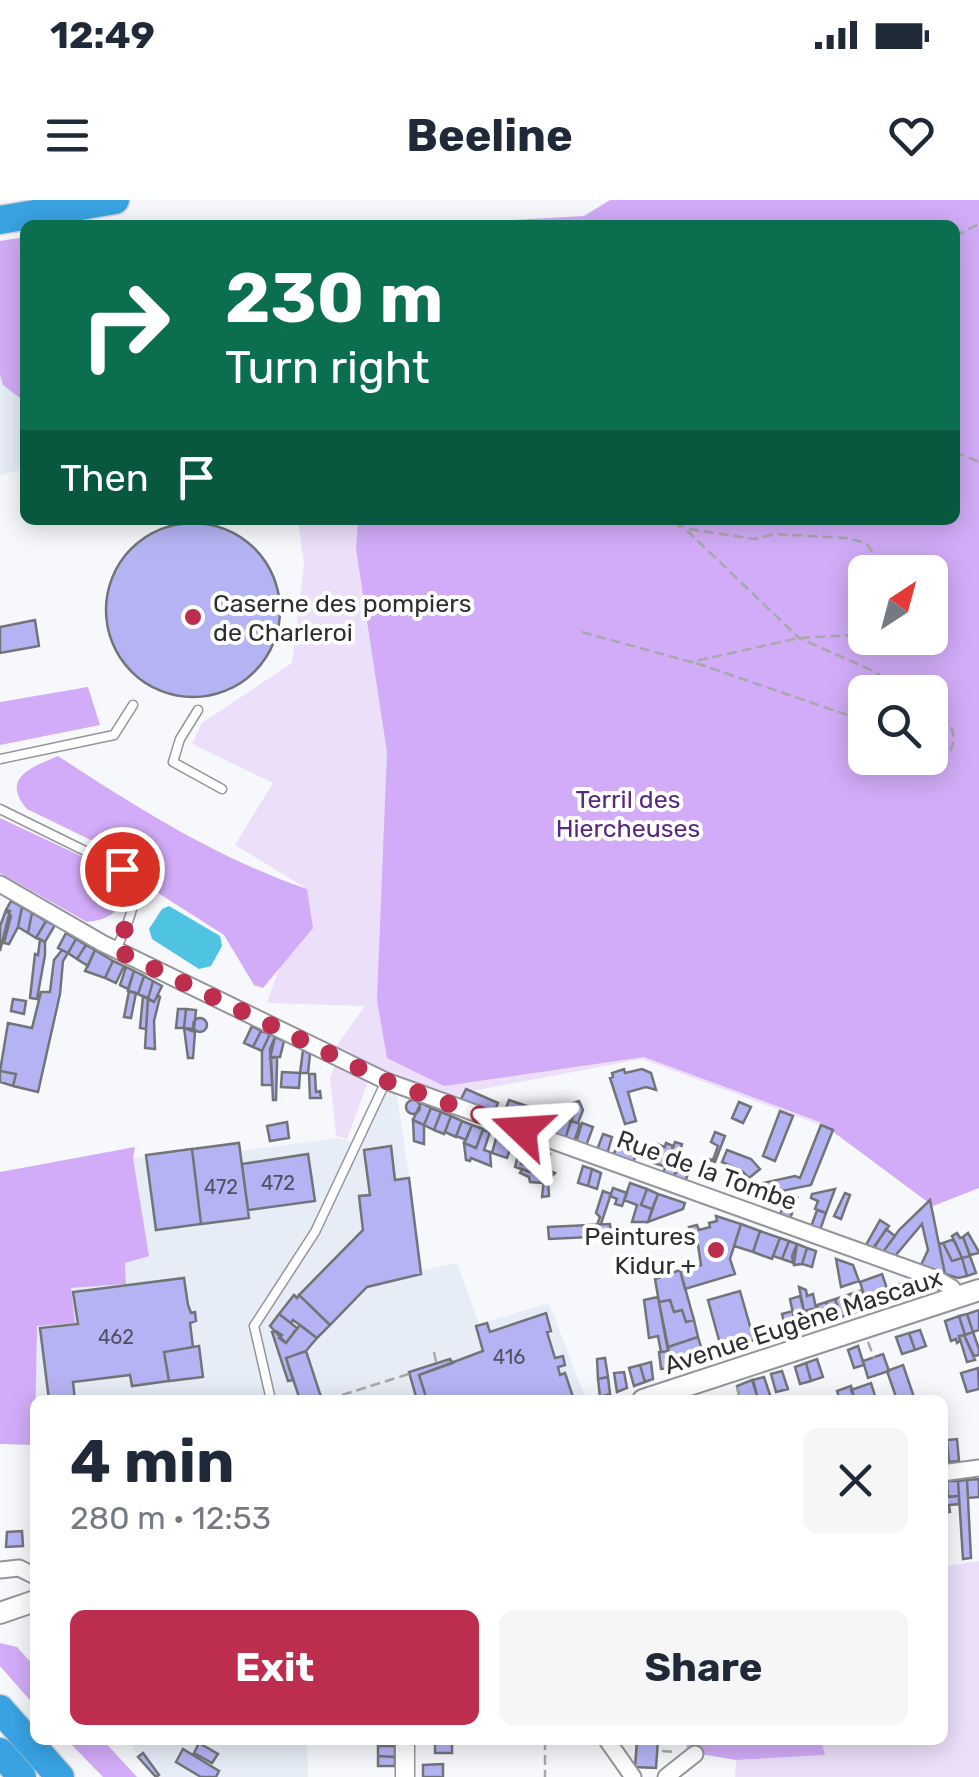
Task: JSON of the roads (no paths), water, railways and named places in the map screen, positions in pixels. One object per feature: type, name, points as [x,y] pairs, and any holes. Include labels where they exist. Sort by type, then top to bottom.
[{"type":"highway","points":[[0,220],[115,200]]},
{"type":"highway","points":[[34,1745],[60,1777]]},
{"type":"highway","points":[[50,1745],[83,1777]]},
{"type":"highway","points":[[0,1752],[22,1777]]},
{"type":"main road","name":"Avenue Eugène Mascaux","points":[[658,1395],[969,1293]]},
{"type":"main road","points":[[0,1613],[30,1603]]},
{"type":"street","name":"Rue de la Tombe","points":[[0,884],[116,950],[386,1081],[969,1293]]},
{"type":"street","points":[[911,1270],[926,1283],[936,1303]]},
{"type":"street","points":[[948,1472],[979,1468]]},
{"type":"street","points":[[0,1570],[18,1568],[30,1574]]},
{"type":"street","points":[[405,1745],[405,1777]]},
{"type":"street","points":[[611,1745],[633,1777]]},
{"type":"street","points":[[666,1777],[695,1754]]},
{"type":"lane","points":[[0,759],[114,735],[133,705]]},
{"type":"lane","points":[[198,710],[180,739],[173,762],[222,789]]},
{"type":"lane","points":[[0,809],[122,869],[130,878],[134,904],[116,950]]},
{"type":"lane","points":[[270,1395],[254,1326],[315,1232],[386,1081]]},
{"type":"water","points":[[169,906],[220,936],[222,946],[211,966],[199,969],[152,939],[149,929],[162,909]]},
{"type":"place","name":"Caserne des pompiers de Charleroi","points":[[193,617]]},
{"type":"place","name":"Peintures Kidur +","points":[[716,1250]]},
{"type":"park label","name":"Terril des Hiercheuses","points":[[628,814]]}]
